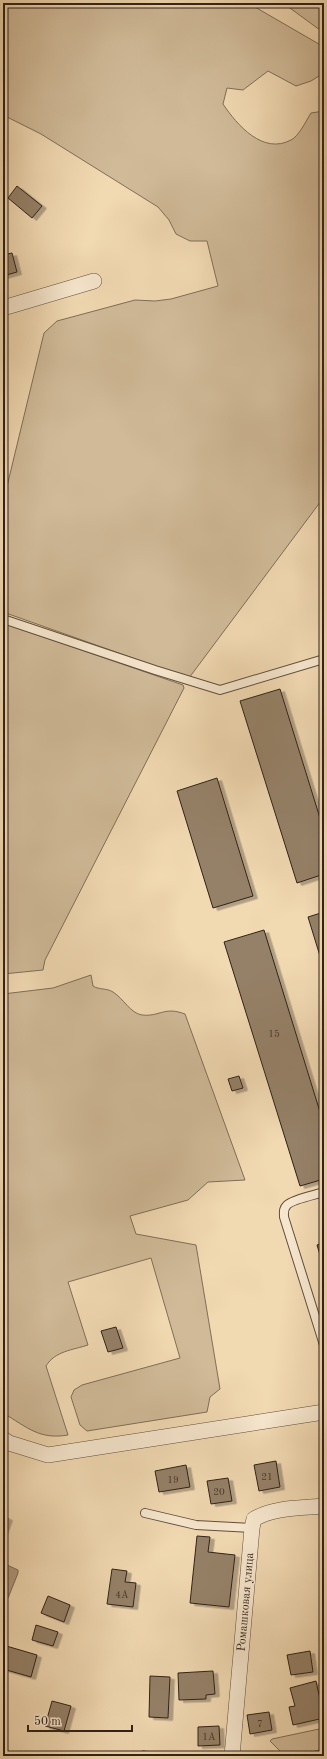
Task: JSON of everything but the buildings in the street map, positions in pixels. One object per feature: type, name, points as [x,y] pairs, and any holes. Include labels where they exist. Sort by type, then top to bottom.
[{"type":"street","points":[[3,308],[94,281]]},
{"type":"street","points":[[3,1439],[9,1443],[48,1455],[324,1412]]},
{"type":"street","points":[[252,1528],[254,1519],[263,1514],[324,1506]]},
{"type":"street","name":"Ромашковая улица","points":[[232,1756],[252,1528]]},
{"type":"lane","points":[[3,618],[148,668],[220,690],[324,659]]},
{"type":"lane","points":[[324,1192],[287,1204],[284,1210],[324,1345]]},
{"type":"lane","points":[[144,1513],[196,1525],[252,1528]]},
{"type":"shaded area","points":[[3,3],[251,3],[255,7],[324,47],[324,73],[311,81],[296,86],[268,71],[243,90],[227,88],[223,104],[243,129],[261,141],[271,144],[281,144],[291,140],[300,132],[311,113],[324,111],[324,497],[189,678],[3,612],[3,503],[44,333],[57,321],[135,300],[155,301],[171,299],[218,286],[207,241],[190,241],[176,234],[169,220],[158,207],[41,134],[3,115]]},
{"type":"shaded area","points":[[283,3],[324,3],[324,33]]},
{"type":"shaded area","points":[[3,623],[183,685],[184,688],[45,960],[43,970],[3,974]]},
{"type":"shaded area","points":[[91,975],[93,986],[113,992],[130,1009],[138,1014],[153,1015],[172,1011],[185,1014],[245,1180],[208,1182],[188,1200],[130,1216],[136,1234],[196,1245],[220,1389],[210,1397],[207,1412],[87,1431],[80,1425],[71,1397],[74,1390],[82,1385],[180,1358],[151,1258],[68,1282],[88,1345],[59,1354],[46,1366],[68,1435],[49,1436],[26,1427],[3,1413],[3,994],[53,988]]},
{"type":"shaded area","points":[[7,1565],[18,1570],[18,1573],[8,1598],[3,1600],[3,1569]]},
{"type":"shaded area","points":[[324,1728],[324,1749],[294,1756],[285,1756],[270,1741],[272,1739]]}]
